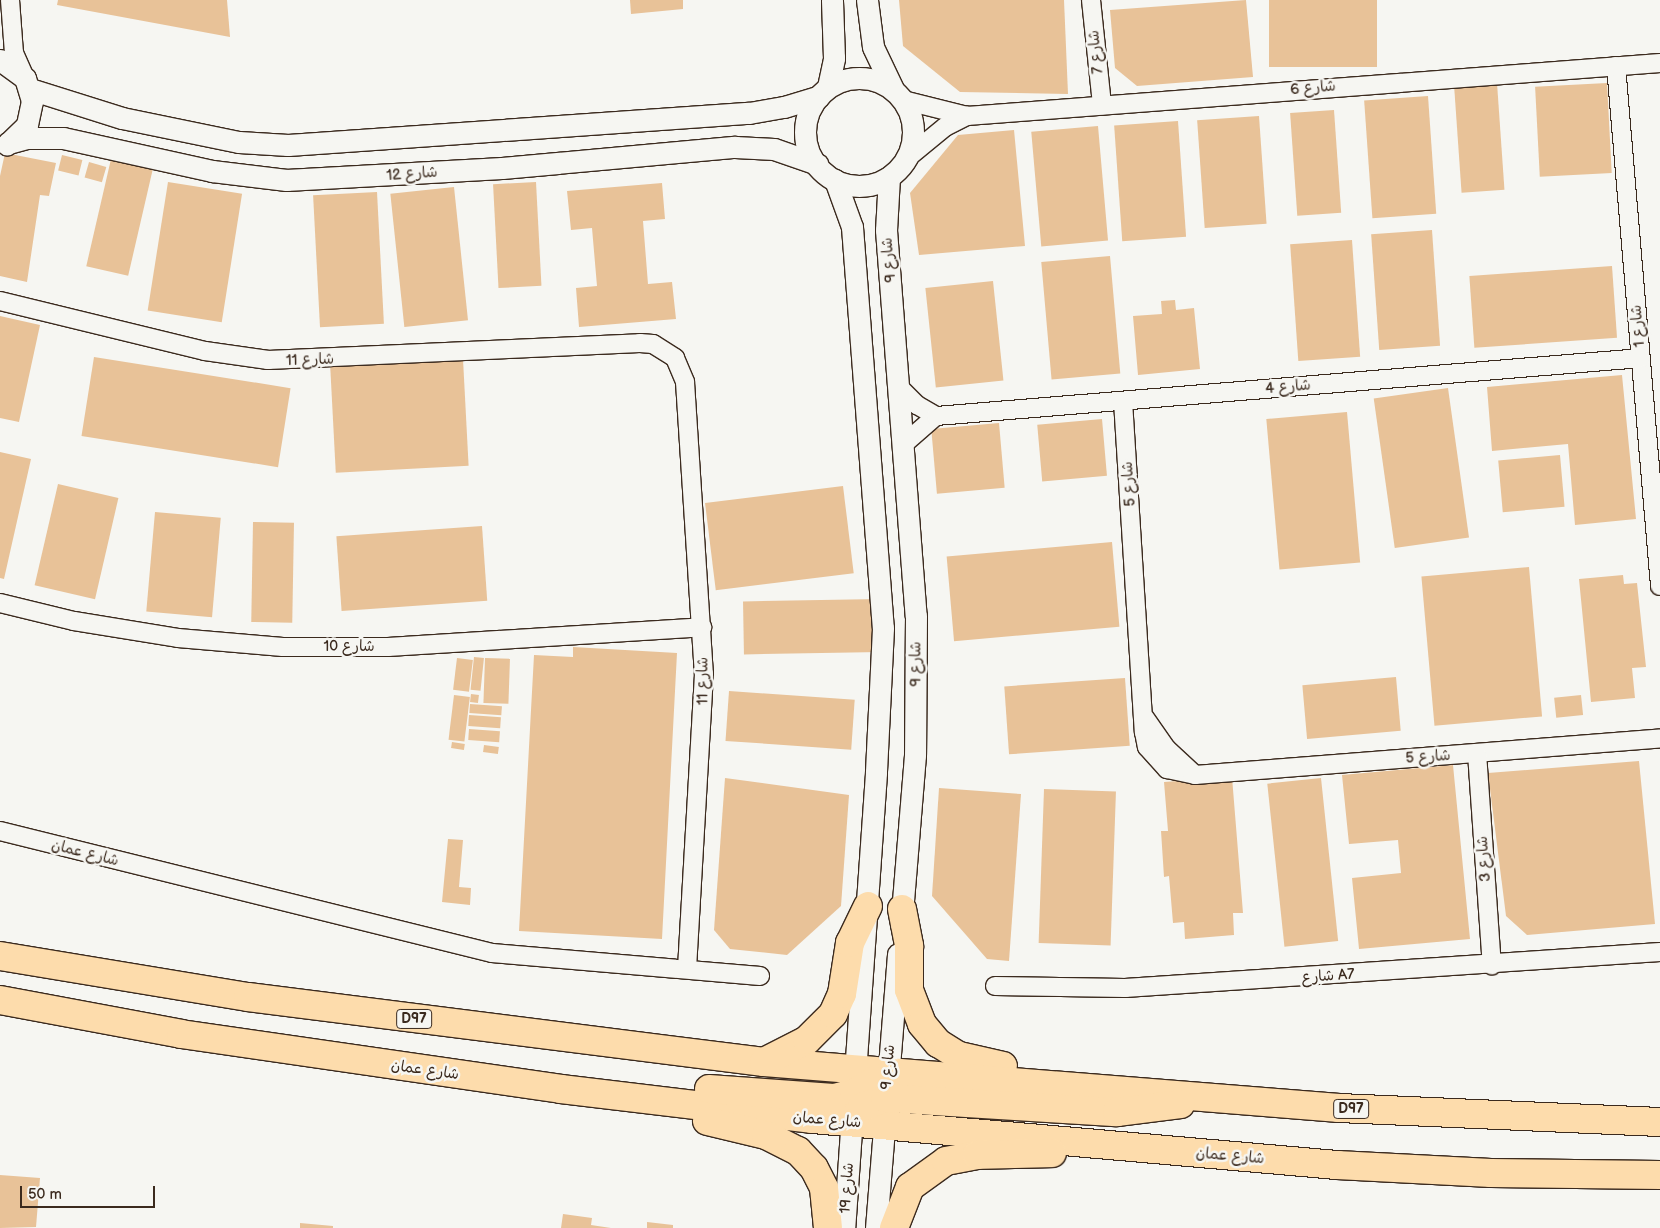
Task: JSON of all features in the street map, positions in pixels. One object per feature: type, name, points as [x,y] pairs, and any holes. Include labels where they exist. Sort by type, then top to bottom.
[{"type":"main road","points":[[764,1062],[807,1040],[833,1014],[842,994],[850,942],[868,906]]},
{"type":"main road","points":[[902,909],[912,1002],[930,1034],[959,1056],[1007,1066],[1044,1084]]},
{"type":"main road","name":"D97","points":[[0,956],[248,997],[764,1062],[855,1081]]},
{"type":"main road","name":"شارع عمان","points":[[0,1000],[181,1034],[670,1103],[851,1135]]},
{"type":"main road","points":[[561,1089],[624,1083],[814,1098],[855,1081],[888,1072]]},
{"type":"main road","name":"D97","points":[[888,1072],[1359,1110],[1660,1122]]},
{"type":"main road","points":[[851,1135],[862,1107],[883,1125],[1162,1109],[1203,1096]]},
{"type":"main road","points":[[670,1103],[712,1122],[778,1139],[798,1151],[814,1168],[824,1188],[828,1228]]},
{"type":"main road","name":"شارع عمان","points":[[883,1125],[1336,1165],[1491,1173],[1660,1175]]},
{"type":"main road","points":[[894,1228],[910,1186],[946,1161],[977,1155],[1032,1156],[1094,1144]]},
{"type":"street","points":[[0,12],[9,0]]},
{"type":"street","points":[[4,145],[27,125],[32,101],[14,53],[9,0]]},
{"type":"street","points":[[832,0],[834,58],[824,91],[806,122],[809,152],[816,164],[835,180],[853,186],[872,184],[889,177],[906,159],[913,140],[912,119],[873,47],[867,0]]},
{"type":"street","name":"شارع 7","points":[[1091,0],[1102,104]]},
{"type":"street","points":[[0,60],[27,84],[122,118],[223,139],[288,145],[748,113],[784,108],[854,78],[881,82],[898,95]]},
{"type":"street","name":"شارع 6","points":[[906,159],[945,127],[967,116],[1102,104],[1660,63]]},
{"type":"street","name":"شارع 1","points":[[1616,66],[1660,586]]},
{"type":"street","name":"شارع 6","points":[[898,95],[967,116]]},
{"type":"street","name":"شارع 12","points":[[4,145],[27,138],[63,138],[212,171],[286,180],[502,168],[735,147],[774,149],[816,164]]},
{"type":"street","name":"شارع 9","points":[[883,1125],[911,824],[917,687],[914,556],[886,230],[889,177]]},
{"type":"street","points":[[835,180],[852,227],[882,590],[868,906],[851,1135]]},
{"type":"street","name":"شارع 11","points":[[0,301],[205,351],[268,360],[653,344],[675,358],[685,382],[684,395],[702,627],[701,770],[687,968]]},
{"type":"street","name":"شارع 4","points":[[936,416],[1641,358]]},
{"type":"street","points":[[901,389],[917,405],[936,416],[905,443]]},
{"type":"street","name":"شارع 5","points":[[1123,401],[1146,739],[1156,759],[1167,769],[1195,775],[1660,738]]},
{"type":"street","name":"شارع 10","points":[[0,603],[74,622],[178,638],[283,647],[388,647],[702,627]]},
{"type":"street","name":"شارع 3","points":[[1477,753],[1492,965]]},
{"type":"street","name":"شارع عمان","points":[[0,832],[485,951],[760,976]]},
{"type":"street","name":"شارع A7","points":[[995,986],[1125,988],[1492,965],[1660,952]]},
{"type":"street","name":"شارع 19","points":[[876,1228],[883,1125]]},
{"type":"street","name":"شارع 19","points":[[844,1228],[851,1135]]},
{"type":"building","points":[[58,0],[227,0],[230,37],[57,5]]},
{"type":"building","points":[[630,0],[683,0],[683,9],[631,14]]},
{"type":"building","points":[[899,0],[1064,0],[1068,94],[960,92],[903,46]]},
{"type":"building","points":[[1246,0],[1253,77],[1137,86],[1115,68],[1110,10]]},
{"type":"building","points":[[1269,0],[1377,0],[1377,67],[1269,67]]},
{"type":"building","points":[[1497,83],[1504,190],[1462,193],[1454,86]]},
{"type":"building","points":[[1607,83],[1612,173],[1540,177],[1535,87]]},
{"type":"building","points":[[1428,96],[1436,214],[1372,218],[1364,100]]},
{"type":"building","points":[[1334,110],[1341,213],[1297,216],[1290,113]]},
{"type":"building","points":[[1259,116],[1267,224],[1205,228],[1197,120]]},
{"type":"building","points":[[1178,121],[1186,237],[1122,241],[1114,125]]},
{"type":"building","points":[[1098,126],[1108,241],[1041,246],[1031,132]]},
{"type":"building","points":[[1014,130],[1025,246],[919,255],[910,193],[958,135]]},
{"type":"building","points":[[5,153],[56,163],[49,196],[40,195],[27,282],[0,276],[0,176]]},
{"type":"building","points":[[62,155],[82,160],[79,176],[58,171]]},
{"type":"building","points":[[111,159],[153,169],[128,276],[86,266]]},
{"type":"building","points":[[89,162],[106,167],[102,182],[85,177]]},
{"type":"building","points":[[168,182],[242,194],[222,322],[148,310]]},
{"type":"building","points":[[536,182],[541,286],[499,288],[493,184]]},
{"type":"building","points":[[662,183],[665,219],[643,221],[648,284],[672,282],[676,319],[579,327],[576,288],[597,286],[592,228],[571,230],[567,191]]},
{"type":"building","points":[[454,187],[468,320],[404,327],[390,194]]},
{"type":"building","points":[[377,192],[384,324],[320,327],[313,195]]},
{"type":"building","points":[[1432,230],[1440,346],[1379,350],[1371,234]]},
{"type":"building","points":[[1352,240],[1360,357],[1298,361],[1290,244]]},
{"type":"building","points":[[1110,256],[1120,374],[1052,380],[1041,262]]},
{"type":"building","points":[[1612,266],[1617,338],[1474,348],[1469,276]]},
{"type":"building","points":[[993,281],[1003,380],[936,388],[925,288]]},
{"type":"building","points":[[1175,300],[1176,310],[1194,308],[1200,369],[1138,375],[1133,316],[1162,314],[1161,301]]},
{"type":"building","points":[[0,316],[40,325],[19,422],[0,418]]},
{"type":"building","points":[[94,357],[291,388],[278,467],[81,436]]},
{"type":"building","points":[[463,359],[469,466],[336,473],[330,366]]},
{"type":"building","points":[[1622,375],[1636,519],[1575,525],[1568,444],[1492,451],[1487,387]]},
{"type":"building","points":[[1448,388],[1469,538],[1395,548],[1374,398]]},
{"type":"building","points":[[1347,412],[1360,562],[1279,569],[1266,419]]},
{"type":"building","points":[[1102,419],[1107,476],[1042,481],[1037,425]]},
{"type":"building","points":[[999,423],[1005,488],[937,494],[931,429]]},
{"type":"building","points":[[0,452],[31,459],[4,579],[0,578]]},
{"type":"building","points":[[1560,455],[1565,507],[1503,512],[1498,460]]},
{"type":"building","points":[[58,484],[118,498],[95,599],[35,585]]},
{"type":"building","points":[[843,486],[854,573],[716,590],[705,503]]},
{"type":"building","points":[[155,512],[221,518],[212,617],[146,612]]},
{"type":"building","points":[[253,522],[294,523],[292,623],[251,622]]},
{"type":"building","points":[[482,526],[487,601],[342,611],[336,536]]},
{"type":"building","points":[[1112,542],[1119,627],[954,641],[947,556]]},
{"type":"building","points":[[1529,567],[1542,716],[1434,726],[1421,576]]},
{"type":"building","points":[[1623,575],[1624,584],[1637,583],[1646,667],[1632,668],[1635,698],[1591,702],[1579,579]]},
{"type":"building","points":[[880,599],[881,652],[744,654],[743,601]]},
{"type":"building","points":[[573,647],[677,653],[662,939],[519,931],[534,655],[573,657]]},
{"type":"building","points":[[474,657],[484,658],[480,691],[471,690]]},
{"type":"building","points":[[457,658],[473,660],[469,692],[453,690]]},
{"type":"building","points":[[485,658],[510,659],[508,704],[483,703]]},
{"type":"building","points":[[1396,677],[1401,731],[1307,739],[1302,685]]},
{"type":"building","points":[[1125,678],[1130,746],[1009,754],[1004,686]]},
{"type":"building","points":[[729,691],[855,700],[851,750],[726,741]]},
{"type":"building","points":[[471,694],[479,695],[478,703],[470,702]]},
{"type":"building","points":[[454,695],[470,697],[464,742],[449,740]]},
{"type":"building","points":[[1581,695],[1583,715],[1556,718],[1554,698]]},
{"type":"building","points":[[470,704],[502,706],[501,715],[469,713]]},
{"type":"building","points":[[469,715],[501,717],[500,728],[468,726]]},
{"type":"building","points":[[469,729],[500,731],[499,742],[468,740]]},
{"type":"building","points":[[452,742],[465,744],[464,750],[451,748]]},
{"type":"building","points":[[484,745],[499,747],[498,754],[483,752]]},
{"type":"building","points":[[1639,761],[1655,924],[1527,935],[1506,916],[1488,773]]},
{"type":"building","points":[[1453,765],[1470,939],[1359,949],[1352,878],[1401,873],[1398,840],[1349,844],[1342,775]]},
{"type":"building","points":[[1232,777],[1243,913],[1233,913],[1234,935],[1185,939],[1184,922],[1173,923],[1169,876],[1164,877],[1161,831],[1168,831],[1164,782]]},
{"type":"building","points":[[725,778],[849,795],[841,906],[787,955],[730,949],[714,930]]},
{"type":"building","points":[[1321,778],[1338,941],[1284,947],[1267,784]]},
{"type":"building","points":[[939,788],[1021,794],[1009,961],[987,959],[932,896]]},
{"type":"building","points":[[1044,789],[1116,792],[1111,945],[1039,943]]},
{"type":"building","points":[[448,839],[463,840],[459,887],[471,888],[470,905],[442,902]]},
{"type":"building","points":[[0,1175],[40,1178],[36,1227],[0,1228]]},
{"type":"building","points":[[563,1214],[592,1218],[591,1225],[611,1228],[561,1228]]},
{"type":"building","points":[[647,1222],[673,1225],[673,1228],[647,1228]]},
{"type":"building","points":[[300,1223],[333,1226],[333,1228],[300,1228]]}]
